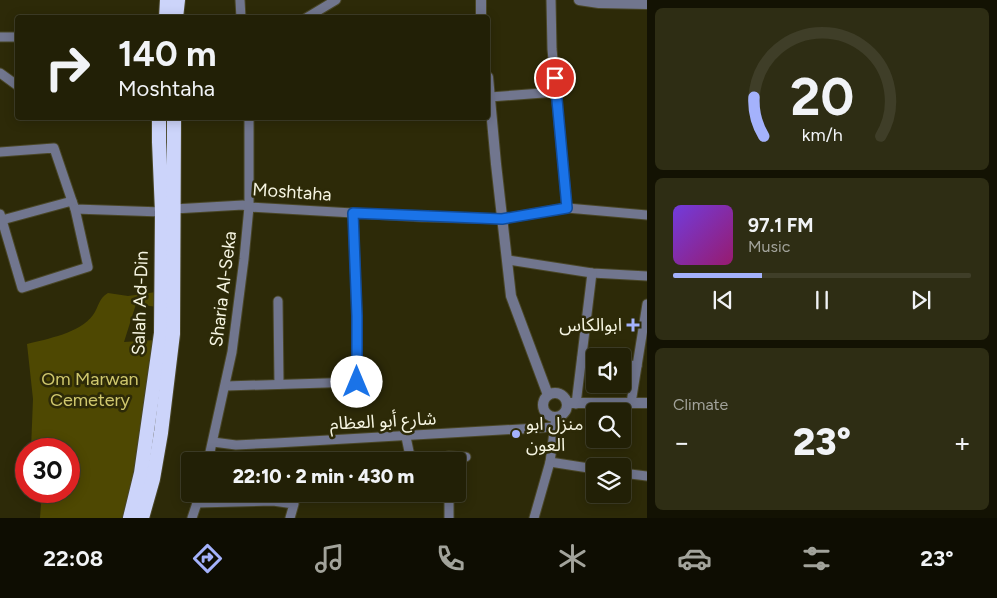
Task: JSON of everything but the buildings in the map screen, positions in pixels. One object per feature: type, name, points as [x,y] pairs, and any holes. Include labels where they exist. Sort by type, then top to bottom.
[{"type":"highway","points":[[166,15],[167,0]]},
{"type":"highway","points":[[176,15],[178,0]]},
{"type":"highway","name":"Salah Ad-Din","points":[[142,518],[153,479],[161,433],[173,334],[168,210],[159,150],[159,120]]},
{"type":"highway","name":"Salah Ad-Din","points":[[130,518],[141,473],[161,333],[174,120]]},
{"type":"street","points":[[240,0],[242,15]]},
{"type":"street","points":[[311,15],[336,0]]},
{"type":"street","points":[[551,0],[552,49],[567,208]]},
{"type":"street","points":[[579,0],[599,3],[635,2],[647,4]]},
{"type":"street","points":[[0,36],[15,37]]},
{"type":"street","points":[[0,73],[15,84]]},
{"type":"street","points":[[548,395],[511,296],[490,97],[556,92]]},
{"type":"street","name":"Sharia Al-Seka","points":[[211,452],[232,352],[248,207],[249,120]]},
{"type":"street","points":[[0,152],[54,148],[74,205],[88,267],[22,288],[1,217]]},
{"type":"street","name":"Moshtaha","points":[[1,217],[74,205],[168,210],[243,205],[248,207],[353,213],[502,219],[567,208],[647,215]]},
{"type":"street","points":[[226,386],[357,382],[357,316],[353,213]]},
{"type":"street","points":[[508,260],[592,273],[647,276]]},
{"type":"street","points":[[534,518],[550,462],[555,422],[572,403],[582,358],[592,273]]},
{"type":"street","points":[[278,301],[278,384]]},
{"type":"street","points":[[647,304],[631,404],[647,403]]},
{"type":"street","points":[[582,358],[586,359]]},
{"type":"street","points":[[631,365],[637,366]]},
{"type":"street","points":[[555,422],[544,410],[543,402],[548,395],[556,393],[572,403],[586,403]]},
{"type":"street","name":"شارع أبو العظام","points":[[214,442],[236,445],[406,437],[555,422]]},
{"type":"street","points":[[406,437],[409,452]]},
{"type":"street","points":[[550,462],[586,468]]},
{"type":"street","points":[[631,474],[647,476]]},
{"type":"street","points":[[192,518],[197,503],[273,501],[294,504],[290,518]]},
{"type":"street","points":[[448,518],[449,502]]},
{"type":"green space","name":"Om Marwan Cemetery","points":[[156,292],[157,307],[136,304],[124,342],[155,340],[127,518],[40,518],[41,503],[80,503],[80,438],[31,438],[33,399],[27,344],[72,331],[80,326],[93,315],[100,300],[108,293],[128,296]]},
{"type":"place","name":"ابوالكاس","points":[[633,325]]},
{"type":"place","name":"منزل ابو العون","points":[[516,434]]},
{"type":"route","points":[[357,382],[357,316],[353,213],[502,219],[567,208],[555,78]]}]
